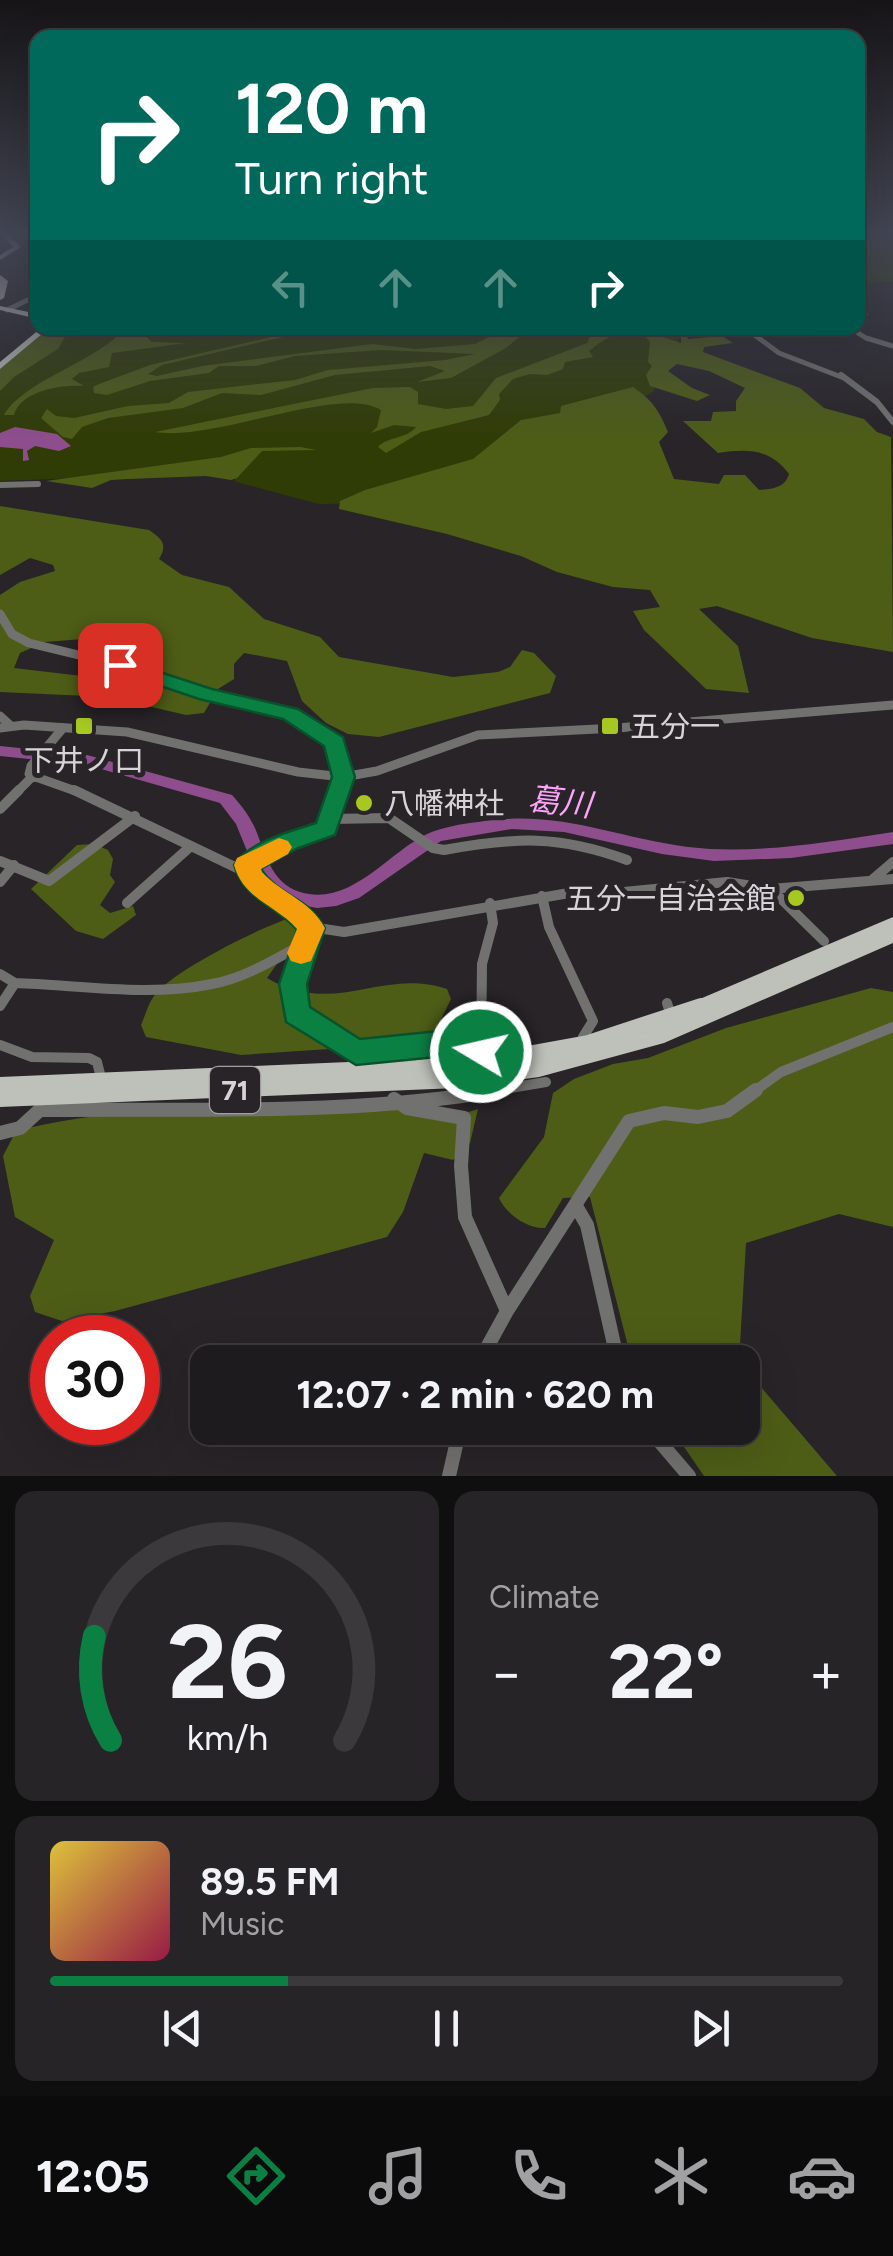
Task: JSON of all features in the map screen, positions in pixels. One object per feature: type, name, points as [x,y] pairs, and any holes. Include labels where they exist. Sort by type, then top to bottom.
[{"type":"main road","points":[[3,309],[30,315]]},
{"type":"main road","points":[[0,366],[37,335]]},
{"type":"main road","name":"71","points":[[702,1013],[893,922]]},
{"type":"main road","name":"71","points":[[0,1099],[44,1104],[539,1069],[614,1051],[893,936]]},
{"type":"main road","name":"71","points":[[0,1086],[467,1074]]},
{"type":"street","points":[[755,335],[779,353],[842,375],[877,402],[893,422]]},
{"type":"street","points":[[861,335],[893,346]]},
{"type":"street","points":[[0,485],[38,484]]},
{"type":"street","points":[[0,614],[12,634],[29,643],[290,714],[330,737],[344,777],[330,819],[318,833],[287,842],[247,865],[228,867],[99,799],[29,774],[36,759],[63,728]]},
{"type":"street","points":[[0,716],[5,727],[146,735],[298,772],[344,777],[378,771],[458,739],[478,735],[617,728],[893,705]]},
{"type":"street","points":[[0,809],[33,776]]},
{"type":"street","points":[[0,861],[49,881],[135,816]]},
{"type":"street","points":[[330,819],[389,818],[431,846],[444,850],[536,837],[577,840],[627,860]]},
{"type":"street","points":[[127,903],[190,846]]},
{"type":"street","points":[[871,881],[893,862]]},
{"type":"street","points":[[247,865],[260,888],[275,900],[293,906],[311,928],[344,932],[542,896],[727,882],[771,888],[893,879]]},
{"type":"street","points":[[0,882],[14,866]]},
{"type":"street","points":[[771,888],[824,940]]},
{"type":"street","points":[[542,896],[549,927],[592,1021],[584,1040],[606,1045],[674,1024],[667,1003]]},
{"type":"street","points":[[0,1132],[20,1128],[44,1104],[260,1108],[394,1099],[467,1074],[485,1028],[482,959],[496,925],[490,904]]},
{"type":"street","points":[[311,928],[293,984],[297,1014],[356,1052],[458,1042],[467,1074]]},
{"type":"street","points":[[0,974],[15,983],[176,989],[214,984],[252,971],[305,943]]},
{"type":"street","points":[[0,1006],[15,983]]},
{"type":"street","points":[[488,1345],[630,1121],[664,1113],[698,1117],[726,1111],[781,1072],[893,1027]]},
{"type":"street","points":[[0,1046],[32,1058],[89,1058],[97,1062],[102,1082]]},
{"type":"street","points":[[420,1061],[467,1074],[546,1082]]},
{"type":"street","points":[[394,1099],[408,1108],[464,1118],[461,1166],[465,1217],[507,1310]]},
{"type":"street","points":[[576,1206],[586,1225],[614,1345]]},
{"type":"street","points":[[449,1476],[456,1445]]},
{"type":"street","points":[[663,1445],[690,1476]]},
{"type":"green space","points":[[39,335],[66,335],[58,349],[14,377],[0,391],[0,369]]},
{"type":"green space","points":[[53,335],[682,335],[659,374],[654,391],[646,396],[388,503],[319,504],[236,482],[232,472],[0,481],[0,379]]},
{"type":"green space","points":[[118,335],[144,335],[152,342],[186,343],[112,353],[109,367],[79,373],[72,379],[84,386],[43,391],[24,400],[14,415],[4,415],[27,391]]},
{"type":"green space","points":[[280,335],[292,335],[162,365],[148,374],[157,376],[202,366],[372,344],[416,349],[475,344],[493,335],[522,335],[451,378],[417,382],[445,371],[430,366],[335,375],[261,395],[222,393],[183,408],[108,418],[82,427],[72,439],[63,437],[41,418],[47,409],[56,416],[74,418],[128,406],[169,403],[188,392],[295,380],[328,370],[475,354],[381,350],[295,356],[256,366],[219,366],[209,373],[150,381],[107,395],[94,393],[93,387],[99,384],[150,365]]},
{"type":"green space","points":[[591,335],[614,335],[589,351],[593,357],[565,362],[563,369],[547,375],[513,379],[499,394],[500,400],[489,415],[421,432],[386,453],[378,447],[416,427],[394,425],[371,433],[377,427],[381,410],[361,404],[307,408],[210,429],[155,432],[373,388],[410,387],[418,392],[418,404],[446,409],[473,406],[496,378],[587,343]]},
{"type":"green space","points":[[643,335],[681,343],[681,335],[688,339],[722,336],[733,343],[704,347],[703,352],[800,388],[824,408],[864,419],[877,432],[891,437],[893,652],[812,638],[717,606],[699,609],[738,646],[749,693],[706,689],[644,630],[633,611],[660,607],[650,590],[613,587],[447,534],[339,509],[340,501],[365,490],[473,459],[521,420],[560,413],[561,406],[633,387],[650,401],[665,424],[668,432],[659,442],[674,479],[719,484],[724,475],[745,475],[759,490],[781,485],[789,474],[774,459],[748,451],[718,453],[683,421],[711,421],[713,412],[736,411],[736,401],[745,388],[709,371],[677,364],[668,371],[710,395],[697,401],[650,386],[646,375],[652,366],[648,362],[650,342]]},
{"type":"green space","points":[[251,448],[317,450],[262,451],[231,480],[206,476],[128,479],[111,480],[92,488],[46,481],[221,457]]},
{"type":"green space","points":[[0,506],[149,530],[162,542],[159,559],[182,575],[229,587],[264,619],[320,637],[339,657],[453,677],[498,672],[510,667],[522,650],[534,653],[556,676],[550,693],[379,737],[348,734],[326,723],[302,701],[287,661],[244,653],[234,664],[234,679],[218,689],[204,713],[186,715],[109,697],[0,692],[0,595],[20,582],[55,571],[53,565],[30,558],[0,575]],"holes":[[[96,638],[111,649],[110,673],[99,678],[14,668],[20,653],[45,642]]]},
{"type":"green space","points":[[94,844],[108,850],[113,859],[110,875],[115,882],[100,905],[110,913],[133,906],[136,915],[103,939],[76,931],[31,889],[77,845]]},
{"type":"green space","points":[[290,918],[300,921],[301,930],[267,978],[315,994],[401,984],[447,989],[451,999],[435,1031],[417,1041],[241,1055],[146,1037],[141,1025],[152,999],[164,986],[217,951]]},
{"type":"green space","points":[[871,988],[893,992],[893,1227],[839,1214],[746,1243],[740,1345],[628,1345],[590,1197],[563,1198],[545,1228],[518,1219],[499,1198],[544,1137],[553,1093],[574,1079],[613,1064],[648,1058],[726,1028]]},
{"type":"green space","points":[[392,1104],[450,1118],[478,1109],[470,1143],[453,1160],[424,1153],[403,1212],[387,1237],[115,1311],[94,1315],[35,1312],[30,1296],[54,1240],[15,1217],[3,1156],[16,1131],[61,1121],[154,1110]]},
{"type":"green space","points":[[760,1386],[837,1476],[704,1476],[683,1445],[760,1445]]},
{"type":"shaded area","points":[[15,427],[57,434],[71,446],[59,451],[35,446],[27,451],[29,460],[23,461],[23,449],[0,447],[0,433]]},
{"type":"waterway","name":"葛川","points":[[0,751],[87,760],[226,799],[237,810],[271,881],[297,898],[317,901],[353,893],[436,837],[512,823],[564,826],[714,855],[791,852],[893,838]]},
{"type":"slow traffic","points":[[279,847],[246,865],[260,888],[275,900],[293,906],[311,928],[301,953]]},
{"type":"place","name":"下井ノ口","points":[[84,726]]},
{"type":"place","name":"五分一","points":[[610,726]]},
{"type":"place","name":"八幡神社","points":[[364,803]]},
{"type":"place","name":"五分一自治会館","points":[[796,898]]},
{"type":"route","points":[[120,665],[206,694],[290,714],[335,742],[344,777],[326,828],[287,842],[246,865],[260,888],[275,900],[293,906],[311,928],[293,984],[297,1014],[356,1052],[458,1042],[481,1052]]}]
